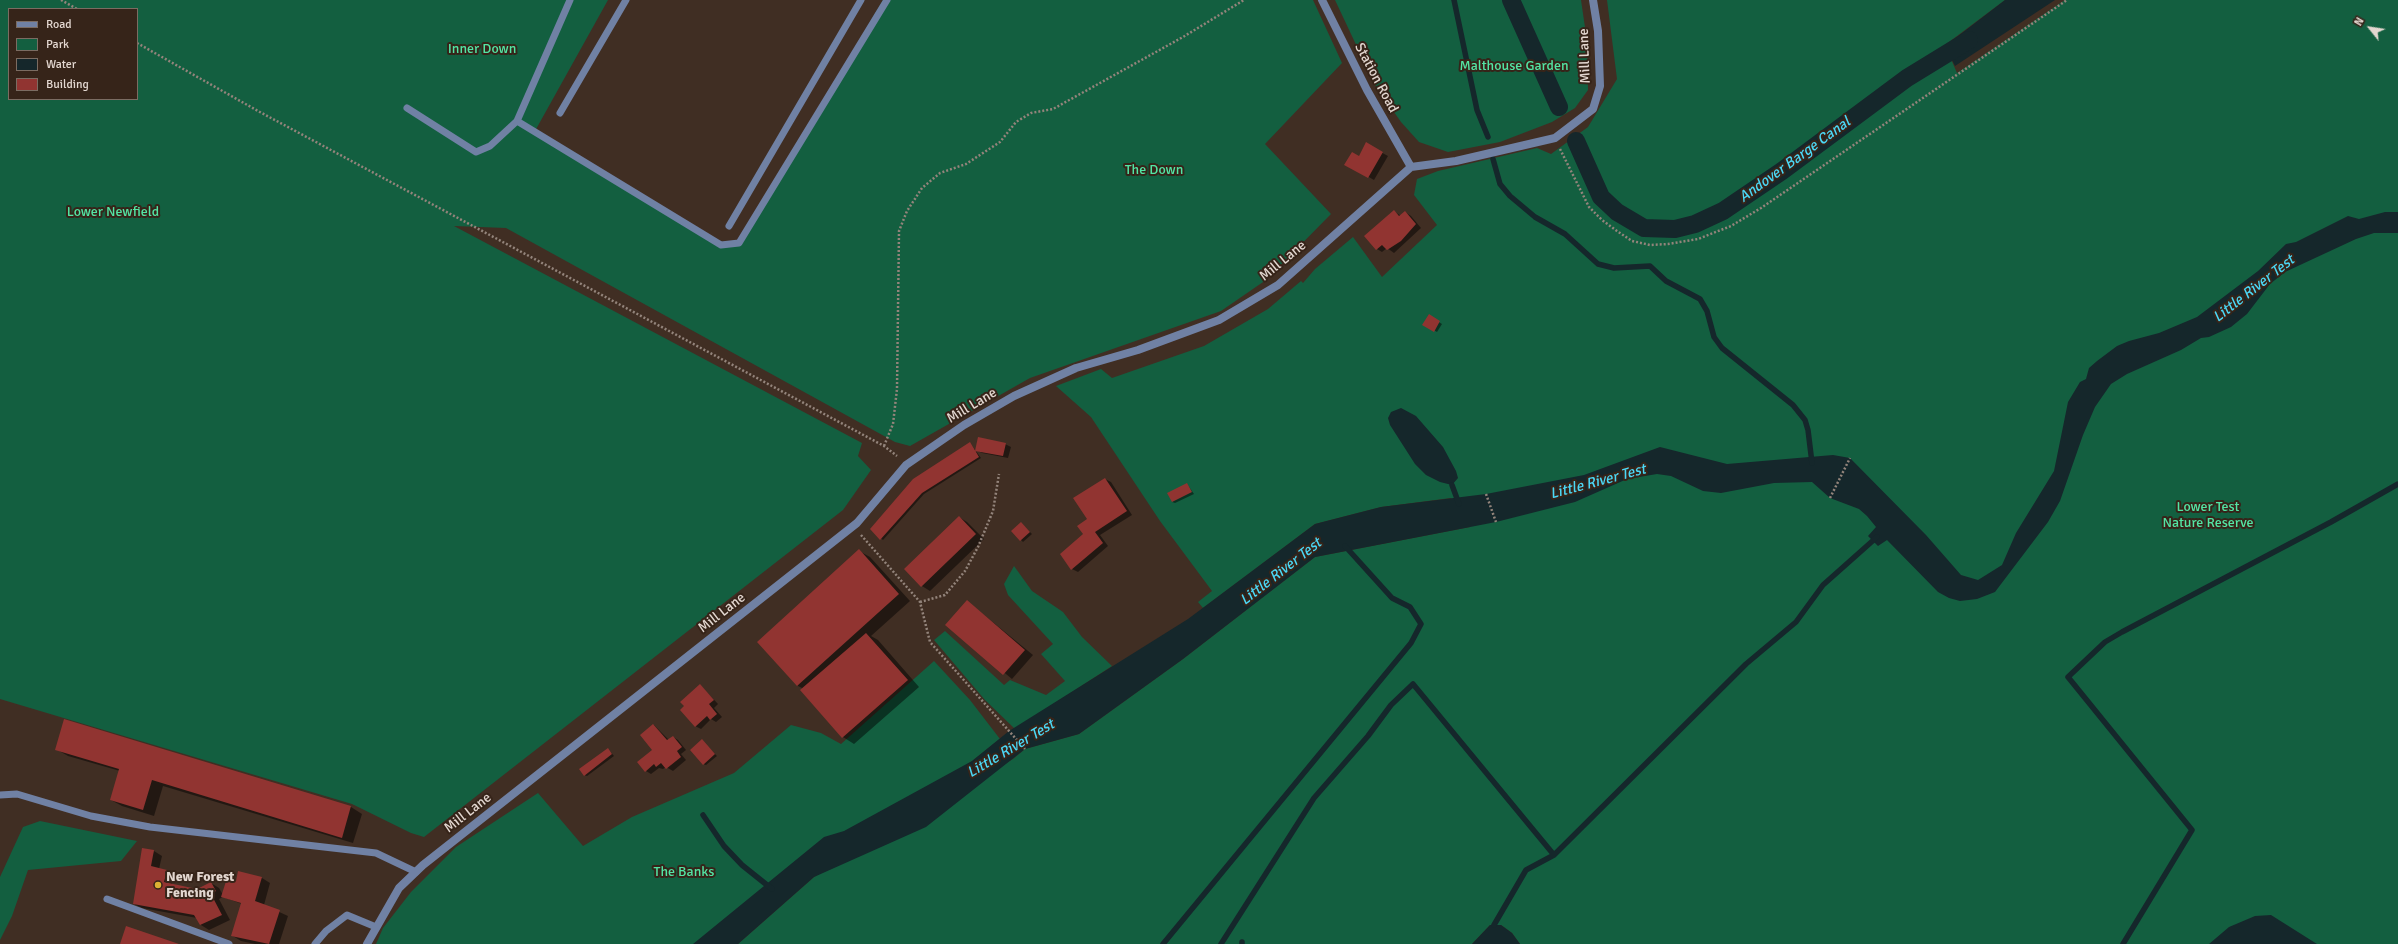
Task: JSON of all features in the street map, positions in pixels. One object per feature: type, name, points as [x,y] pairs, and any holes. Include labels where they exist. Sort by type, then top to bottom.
[{"type":"street","name":"Station Road","points":[[1322,0],[1357,71],[1411,167]]},
{"type":"street","name":"Mill Lane","points":[[368,944],[376,927],[399,888],[416,872],[857,523],[906,465],[964,425],[1014,396],[1076,368],[1138,350],[1219,320],[1278,286],[1411,167],[1456,161],[1555,138],[1593,110],[1600,86],[1598,31],[1593,0]]},
{"type":"lane","points":[[408,108],[476,152],[490,146],[517,121],[570,0]]},
{"type":"lane","points":[[560,112],[626,0]]},
{"type":"lane","points":[[728,226],[861,0]]},
{"type":"lane","points":[[517,121],[721,245],[739,243],[887,0]]},
{"type":"lane","points":[[0,795],[17,794],[91,816],[150,827],[376,853],[416,872]]},
{"type":"lane","points":[[107,899],[230,944]]},
{"type":"lane","points":[[315,944],[326,931],[347,915],[376,927]]},
{"type":"path","points":[[61,0],[75,8]]},
{"type":"path","points":[[884,446],[892,424],[897,389],[899,231],[907,211],[922,188],[940,173],[966,164],[1000,142],[1016,122],[1031,112],[1053,109],[1183,37],[1244,0]]},
{"type":"path","points":[[1555,138],[1589,207],[1602,220],[1632,240],[1650,245],[1668,244],[1698,239],[1731,226],[1761,208],[2067,0]]},
{"type":"path","points":[[138,44],[272,118],[884,446],[906,465]]},
{"type":"path","points":[[1830,498],[1850,458]]},
{"type":"path","points":[[920,602],[945,595],[965,571],[978,547],[993,511],[999,474]]},
{"type":"path","points":[[1486,494],[1496,522]]},
{"type":"path","points":[[863,537],[920,602],[930,642],[1025,749]]},
{"type":"green space","points":[[0,0],[608,0],[535,131],[721,245],[739,243],[883,0],[1313,0],[1342,63],[1265,144],[1331,214],[1266,280],[1221,311],[1030,378],[910,446],[895,442],[506,228],[454,226],[862,443],[858,456],[871,470],[843,510],[424,837],[411,833],[352,804],[0,699]]},
{"type":"green space","name":"Malthouse Garden","points":[[1335,0],[1581,0],[1587,41],[1588,90],[1575,108],[1552,122],[1500,142],[1448,152],[1419,142],[1401,122],[1375,85]]},
{"type":"green space","name":"Lower Test Nature Reserve","points":[[1607,0],[2005,0],[1945,45],[1957,73],[2065,0],[2398,0],[2398,944],[1520,944],[1512,933],[1501,925],[1490,925],[1472,944],[738,944],[814,877],[1013,759],[1025,749],[1079,734],[1183,659],[1315,557],[1470,527],[1451,498],[1381,507],[1315,524],[1203,608],[1198,602],[1212,591],[1160,521],[1091,417],[1056,386],[1101,369],[1112,378],[1204,346],[1268,309],[1301,281],[1303,283],[1315,269],[1353,237],[1382,277],[1437,225],[1414,195],[1417,179],[1438,171],[1537,148],[1551,154],[1588,127],[1617,79]]},
{"type":"green space","points":[[1014,566],[1032,591],[1063,612],[1082,637],[1112,666],[1015,729],[985,700],[934,640],[945,631],[1004,685],[1010,680],[1046,695],[1065,681],[1041,654],[1053,644],[1008,595],[1004,584]]},
{"type":"green space","name":"The Banks","points":[[934,661],[970,700],[1000,739],[972,761],[712,944],[376,944],[383,928],[411,892],[456,847],[538,793],[583,846],[632,817],[734,773],[791,725],[821,733],[841,744]]},
{"type":"green space","points":[[40,821],[137,841],[121,861],[28,870],[12,916],[0,940],[0,877],[23,827]]},
{"type":"water","points":[[2005,0],[2055,0],[1955,66],[1945,46]]},
{"type":"water","name":"Little River Test","points":[[2385,212],[2398,212],[2398,233],[2374,233],[2356,239],[2285,272],[2270,284],[2247,314],[2231,327],[2209,337],[2201,338],[2181,350],[2127,374],[2111,384],[2095,407],[2083,435],[2060,501],[2048,522],[1995,592],[1977,599],[1960,601],[1949,598],[1938,592],[1887,540],[1878,546],[1868,536],[1876,527],[1859,509],[1830,498],[1812,482],[1774,483],[1721,493],[1703,491],[1671,476],[1657,474],[1627,479],[1575,502],[1496,522],[1315,557],[1183,659],[1079,734],[1025,749],[926,827],[814,877],[738,944],[693,944],[824,837],[844,831],[972,761],[1009,731],[1188,619],[1315,524],[1381,507],[1486,494],[1584,475],[1660,447],[1727,464],[1833,455],[1850,458],[1926,535],[1961,575],[1978,580],[2002,565],[2016,533],[2054,471],[2068,402],[2080,382],[2086,379],[2089,368],[2117,346],[2129,341],[2159,333],[2197,317],[2258,271],[2286,244],[2296,242],[2348,216],[2359,219]]},
{"type":"water","points":[[1401,408],[1416,416],[1443,447],[1456,471],[1458,478],[1452,485],[1440,482],[1426,475],[1415,464],[1390,425],[1388,418],[1391,412]]},
{"type":"water","points":[[2271,915],[2317,944],[2209,944],[2229,927],[2255,916]]},
{"type":"water","points":[[1490,925],[1501,925],[1512,933],[1520,944],[1472,944]]},
{"type":"building","points":[[1366,142],[1383,152],[1368,178],[1344,165],[1352,152],[1359,156]]},
{"type":"building","points":[[1394,210],[1399,216],[1405,211],[1416,224],[1401,241],[1387,250],[1382,245],[1376,250],[1364,236]]},
{"type":"building","points":[[1429,314],[1440,321],[1434,332],[1422,325]]},
{"type":"building","points":[[978,437],[1006,443],[1003,456],[975,451]]},
{"type":"building","points":[[970,442],[979,457],[922,493],[880,540],[870,529],[913,479]]},
{"type":"building","points":[[1105,478],[1127,511],[1095,532],[1103,543],[1071,570],[1060,554],[1083,534],[1077,526],[1087,519],[1073,498]]},
{"type":"building","points":[[1187,483],[1192,492],[1172,502],[1167,493]]},
{"type":"building","points":[[959,516],[976,534],[921,587],[904,569]]},
{"type":"building","points":[[1021,522],[1030,532],[1020,541],[1011,531]]},
{"type":"building","points":[[859,549],[899,594],[797,686],[757,642]]},
{"type":"building","points":[[967,600],[1025,650],[1003,675],[945,625]]},
{"type":"building","points":[[866,633],[908,680],[842,738],[800,690]]},
{"type":"building","points":[[700,684],[714,700],[709,704],[717,714],[710,720],[707,716],[695,727],[680,710],[684,706],[680,702]]},
{"type":"building","points":[[64,719],[351,806],[342,838],[152,780],[143,810],[110,800],[119,769],[55,750]]},
{"type":"building","points":[[653,724],[667,740],[673,736],[682,747],[677,751],[681,757],[666,769],[661,763],[656,767],[654,764],[645,772],[637,762],[652,750],[640,735]]},
{"type":"building","points":[[702,739],[715,754],[703,765],[690,750]]},
{"type":"building","points":[[608,748],[612,754],[584,776],[579,769]]},
{"type":"building","name":"New Forest Fencing","points":[[142,848],[154,850],[151,866],[167,870],[164,882],[197,889],[211,882],[216,891],[211,894],[222,915],[200,925],[194,915],[133,904]]},
{"type":"building","name":"New Forest Fencing","points":[[238,871],[262,877],[255,901],[280,910],[269,944],[231,936],[241,903],[221,897],[227,878],[236,881]]},
{"type":"building","name":"New Forest Fencing","points":[[126,926],[179,944],[120,944]]},
{"type":"waterway","points":[[1454,0],[1477,110],[1488,137]]},
{"type":"waterway","name":"Andover Barge Canal","points":[[1511,0],[1559,107]]},
{"type":"waterway","name":"Andover Barge Canal","points":[[1576,141],[1601,197],[1617,212],[1644,228],[1675,229],[1695,224],[1723,211],[1782,171],[1907,78],[1969,40]]},
{"type":"waterway","points":[[1493,159],[1500,184],[1510,196],[1535,217],[1565,234],[1598,264],[1614,268],[1650,266],[1666,281],[1700,299],[1707,311],[1714,337],[1722,348],[1793,405],[1805,420],[1808,430],[1812,463]]},
{"type":"waterway","points":[[2123,944],[2192,830],[2068,677],[2105,642],[2122,632],[2331,522],[2398,484]]},
{"type":"waterway","points":[[1452,485],[1459,504]]},
{"type":"waterway","points":[[1494,925],[1526,870],[1554,855],[1746,664],[1796,622],[1823,585],[1877,537]]},
{"type":"waterway","points":[[1163,944],[1411,643],[1421,624],[1410,607],[1392,598],[1345,546]]},
{"type":"waterway","points":[[1221,944],[1314,798],[1368,736],[1391,705],[1413,684],[1554,855]]},
{"type":"waterway","points":[[703,815],[724,846],[742,865],[772,889]]},
{"type":"place","name":"New Forest Fencing","points":[[158,885]]},
{"type":"park label","name":"Inner Down","points":[[482,49]]},
{"type":"park label","name":"The Down","points":[[1154,170]]},
{"type":"park label","name":"Lower Newfield","points":[[113,212]]}]
